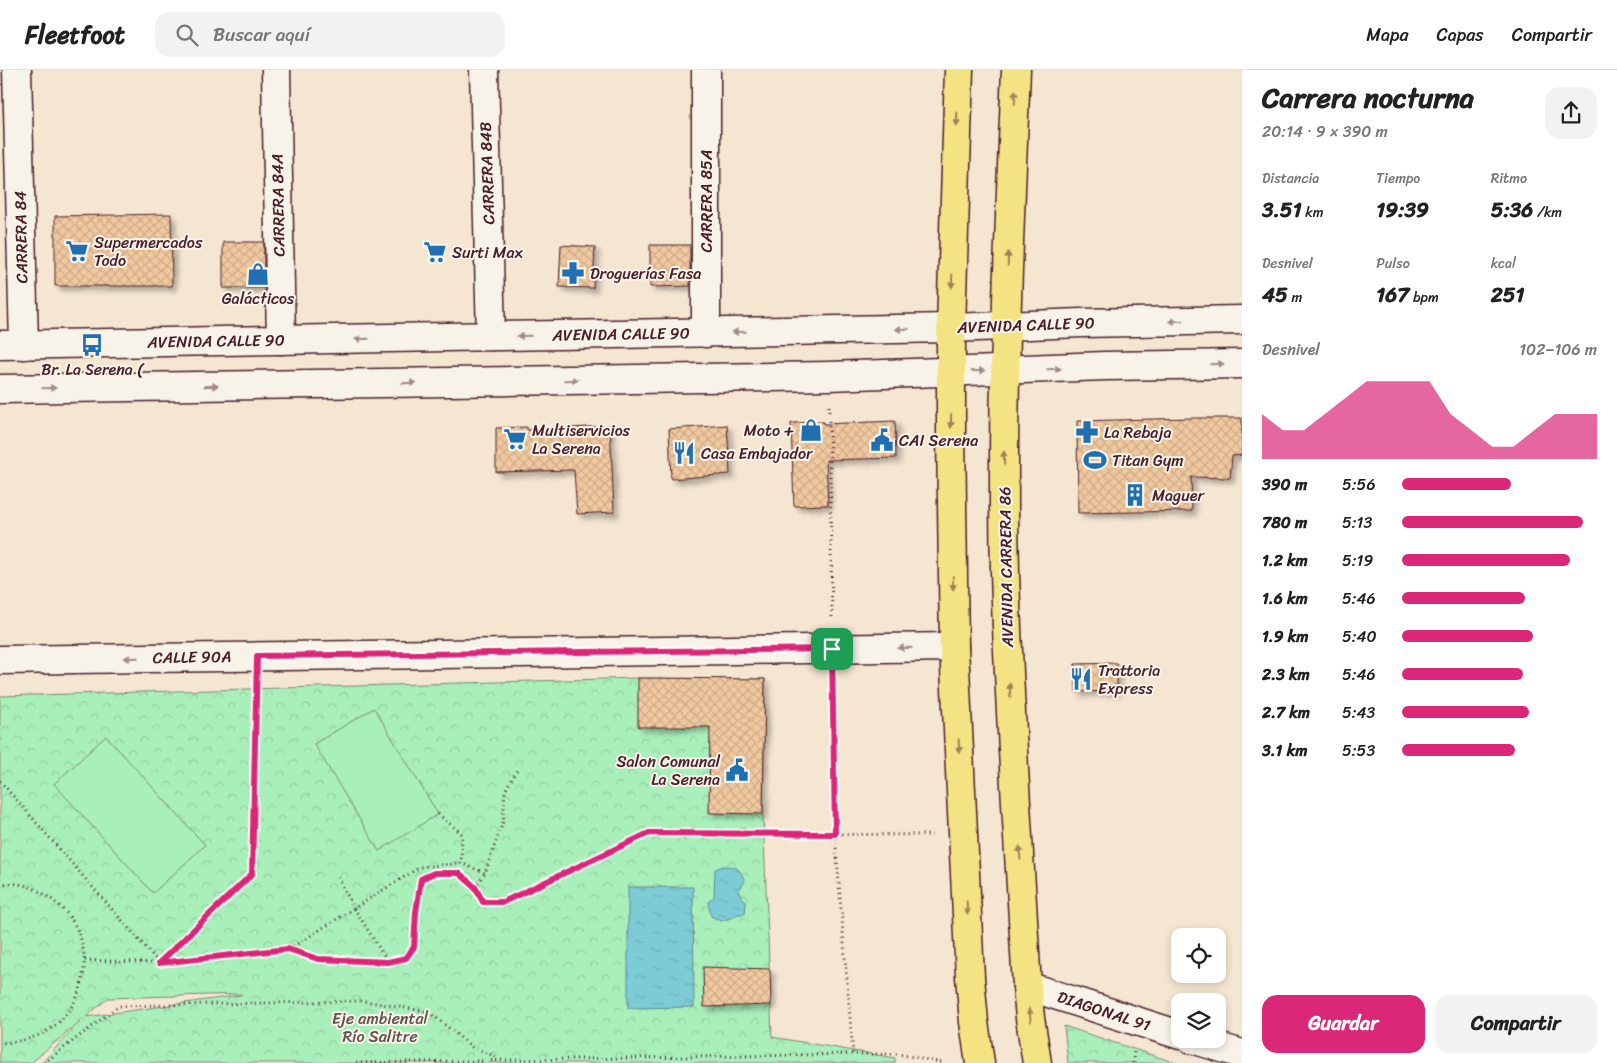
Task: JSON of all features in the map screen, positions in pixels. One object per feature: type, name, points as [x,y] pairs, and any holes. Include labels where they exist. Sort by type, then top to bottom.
[{"type":"main road","name":"CARRERA 84","points":[[12,345],[17,70]]},
{"type":"main road","name":"CARRERA 84A","points":[[276,70],[282,340]]},
{"type":"main road","name":"CARRERA 84B","points":[[484,70],[492,336]]},
{"type":"main road","name":"CARRERA 85A","points":[[706,70],[706,333]]},
{"type":"main road","points":[[959,70],[950,372],[954,647],[970,976],[980,1063]]},
{"type":"main road","name":"AVENIDA CARRERA 86","points":[[1016,70],[1004,430],[1006,581],[1010,694],[1030,1018],[1037,1063]]},
{"type":"main road","name":"AVENIDA CALLE 90","points":[[12,345],[706,333],[1242,320]]},
{"type":"main road","points":[[0,389],[808,377],[1242,364]]},
{"type":"main road","name":"CALLE 90A","points":[[0,660],[954,647]]},
{"type":"main road","name":"DIAGONAL 91","points":[[1028,986],[1171,1032]]},
{"type":"main road","points":[[1222,1048],[1242,1054]]},
{"type":"path","points":[[829,402],[835,834],[853,1054]]},
{"type":"path","points":[[159,963],[252,874],[257,656]]},
{"type":"path","points":[[475,887],[485,873],[503,822],[505,791],[518,768]]},
{"type":"path","points":[[0,781],[159,963]]},
{"type":"path","points":[[438,814],[462,834],[461,863]]},
{"type":"path","points":[[85,960],[159,963],[288,949],[318,959],[388,962],[406,958],[414,947],[416,912],[421,879],[434,873],[459,873],[475,887],[483,902],[503,902],[649,833],[933,835]]},
{"type":"path","points":[[288,949],[420,867],[461,863],[485,873]]},
{"type":"path","points":[[338,877],[354,908],[388,962]]},
{"type":"path","points":[[0,884],[19,884],[45,893],[66,910],[80,933],[85,960],[83,982],[74,1004],[59,1022],[40,1035],[18,1042],[0,1042]]},
{"type":"path","points":[[44,1063],[119,1006],[364,1001],[429,1012],[472,1047],[502,1059]]},
{"type":"path","points":[[356,1063],[502,1059],[898,1054],[944,1063]]},
{"type":"green space","name":"Eje ambiental Río Salitre","points":[[638,678],[765,679],[763,814],[772,1037],[895,1058],[895,1063],[42,1063],[80,1021],[31,1063],[0,1063],[0,696]],"holes":[[[241,995],[86,1017],[108,998]]]},
{"type":"green space","points":[[374,708],[438,814],[379,851],[314,744]]},
{"type":"green space","points":[[106,736],[205,845],[153,893],[54,784]]},
{"type":"green space","points":[[1064,1026],[1176,1063],[1068,1063]]},
{"type":"water","points":[[723,866],[735,867],[741,873],[745,881],[738,892],[746,902],[745,914],[738,914],[722,921],[711,916],[708,902],[714,897],[715,869]]},
{"type":"water","points":[[628,887],[693,887],[694,1007],[628,1008]]},
{"type":"building","points":[[171,214],[172,286],[55,286],[55,216]]},
{"type":"building","points":[[223,242],[264,242],[264,288],[223,288]]},
{"type":"building","points":[[561,245],[595,247],[593,288],[559,287]]},
{"type":"building","points":[[650,245],[690,245],[690,286],[650,287]]},
{"type":"building","points":[[1242,418],[1242,455],[1232,456],[1230,478],[1191,477],[1192,511],[1078,513],[1077,421]]},
{"type":"building","points":[[895,421],[896,458],[826,460],[828,505],[794,506],[791,423],[824,422],[824,424]]},
{"type":"building","points":[[727,425],[730,474],[671,479],[669,429]]},
{"type":"building","points":[[610,426],[614,512],[577,514],[574,470],[496,472],[496,428],[527,427],[527,430]]},
{"type":"building","points":[[1117,663],[1117,691],[1076,692],[1075,664]]},
{"type":"building","name":"Salon Comunal La Serena","points":[[638,678],[765,679],[763,814],[709,813],[710,727],[638,727]]},
{"type":"building","points":[[703,967],[770,969],[771,1005],[704,1007]]},
{"type":"place","name":"Supermercados Todo","points":[[77,251]]},
{"type":"place","name":"Surti Max","points":[[435,252]]},
{"type":"place","name":"Droguerías Fasa","points":[[573,273]]},
{"type":"place","name":"Galácticos","points":[[258,274]]},
{"type":"place","name":"Br. La Serena (","points":[[92,345]]},
{"type":"place","name":"Moto +","points":[[811,430]]},
{"type":"place","name":"La Rebaja","points":[[1087,432]]},
{"type":"place","name":"Multiservicios La Serena","points":[[515,439]]},
{"type":"place","name":"CAI Serena","points":[[882,440]]},
{"type":"place","name":"Casa Embajador","points":[[684,453]]},
{"type":"place","name":"Titan Gym","points":[[1095,460]]},
{"type":"place","name":"Maguer","points":[[1135,495]]},
{"type":"place","name":"Trattoria Express","points":[[1081,679]]},
{"type":"place","name":"Salon Comunal La Serena","points":[[737,770]]},
{"type":"route","points":[[832,649],[835,834],[649,833],[503,902],[483,902],[475,887],[459,873],[434,873],[421,879],[416,912],[414,947],[406,958],[388,962],[318,959],[288,949],[159,963],[252,874],[257,656],[832,649]]}]
